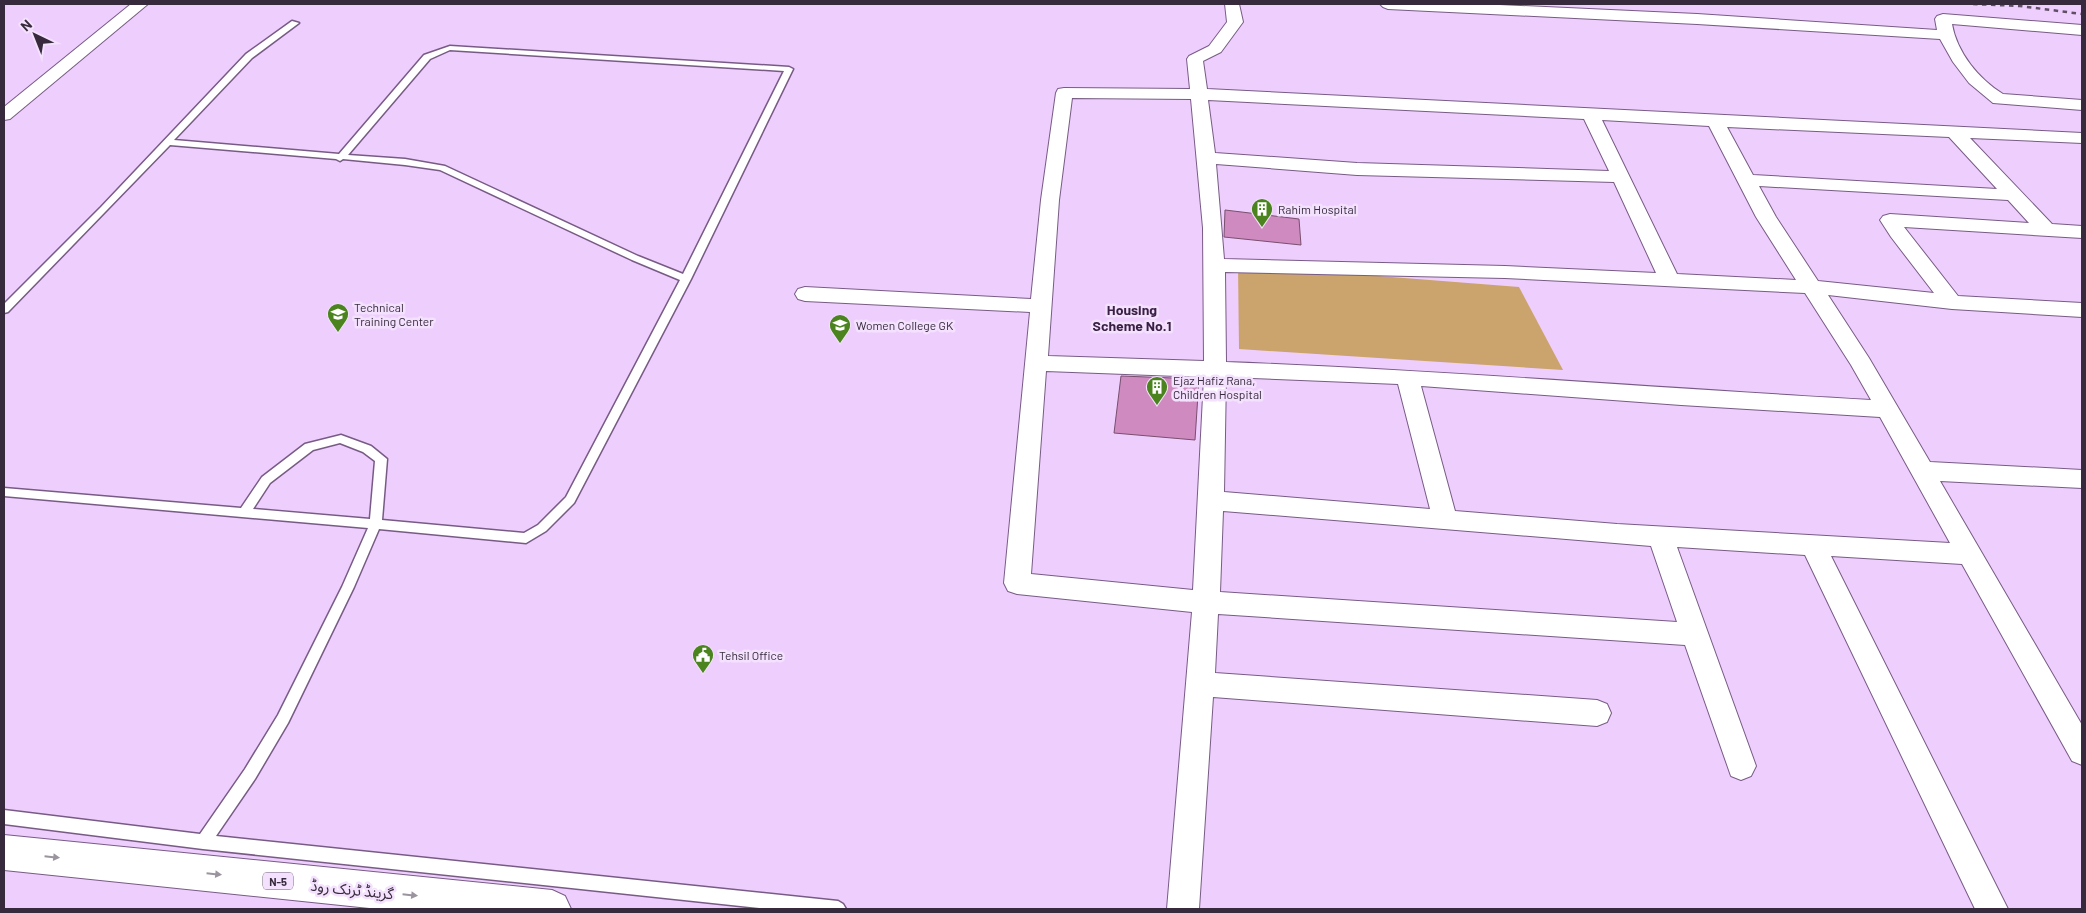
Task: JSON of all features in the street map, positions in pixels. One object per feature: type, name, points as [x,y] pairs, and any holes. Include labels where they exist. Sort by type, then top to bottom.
[{"type":"highway","name":"گرینڈ ٹرنک روڈ","points":[[4,852],[552,909]]},
{"type":"street","points":[[4,115],[140,4]]},
{"type":"street","points":[[1183,909],[1213,502],[1213,265],[1206,158],[1195,59],[1215,49],[1235,22],[1232,4]]},
{"type":"street","points":[[1388,4],[1696,19],[1946,35]]},
{"type":"street","points":[[2082,30],[1942,19],[1946,35],[1955,56],[1989,94],[1999,100],[2082,105]]},
{"type":"street","points":[[1694,634],[1526,626],[1205,602],[1017,583],[1050,200],[1064,93],[1199,94],[2080,140]]},
{"type":"street","points":[[1591,115],[1670,280]]},
{"type":"street","points":[[1715,121],[1766,217],[1861,363],[2082,752]]},
{"type":"street","points":[[1956,134],[2048,231]]},
{"type":"street","points":[[1206,158],[1357,168],[1621,177]]},
{"type":"street","points":[[1747,180],[1869,188],[2014,194]]},
{"type":"street","points":[[1869,188],[1898,233],[1952,302]]},
{"type":"street","points":[[1890,220],[2082,232]]},
{"type":"street","points":[[1213,265],[1505,272],[1811,287],[1952,302],[2082,310]]},
{"type":"street","points":[[805,294],[1042,306]]},
{"type":"street","points":[[1036,363],[1407,378],[1887,409]]},
{"type":"street","points":[[1407,378],[1445,520]]},
{"type":"street","points":[[1923,471],[2082,479]]},
{"type":"street","points":[[1213,502],[1660,536],[1971,554]]},
{"type":"street","points":[[1660,536],[1741,766]]},
{"type":"street","points":[[1813,545],[1992,909]]},
{"type":"street","points":[[1199,684],[1597,713]]},
{"type":"lane","points":[[4,310],[169,142],[248,56],[295,23]]},
{"type":"lane","points":[[4,492],[376,523],[526,538],[542,528],[570,500],[686,279],[789,69],[450,48],[437,52],[427,58],[340,158]]},
{"type":"lane","points":[[169,142],[340,158],[405,162],[442,168],[636,258],[686,279]]},
{"type":"lane","points":[[203,842],[250,774],[283,719],[348,587],[376,523],[381,459],[367,449],[342,439],[309,447],[266,480],[244,513]]},
{"type":"lane","points":[[4,817],[203,842],[838,909]]},
{"type":"shaded area","points":[[1238,265],[1519,287],[1563,370],[1239,349]]},
{"type":"building","name":"Rahim Hospital","points":[[1225,210],[1299,219],[1301,245],[1224,237]]},
{"type":"building","name":"Ejaz Hafiz Rana, Children Hospital","points":[[1121,376],[1199,379],[1195,440],[1114,433]]},
{"type":"railway","points":[[1973,4],[2020,6],[2082,14]]},
{"type":"place","name":"Rahim Hospital","points":[[1262,228]]},
{"type":"place","name":"Technical Training Center","points":[[338,333]]},
{"type":"place","name":"Women College GK","points":[[840,344]]},
{"type":"place","name":"Ejaz Hafiz Rana, Children Hospital","points":[[1157,406]]},
{"type":"place","name":"Tehsil Office","points":[[703,674]]},
{"type":"district","name":"Housing Scheme No.1","points":[[1132,318]]}]
